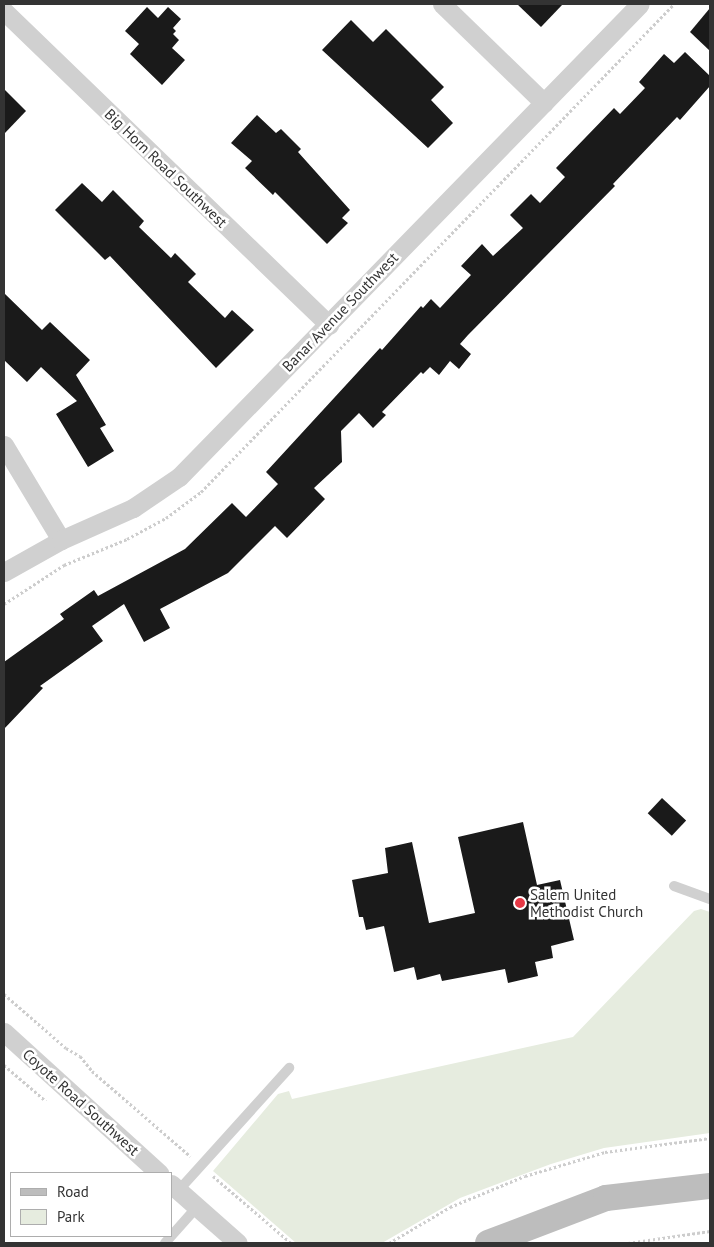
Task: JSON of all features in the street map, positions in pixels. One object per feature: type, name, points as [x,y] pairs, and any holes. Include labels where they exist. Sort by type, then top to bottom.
[{"type":"street","points":[[442,4],[544,103]]},
{"type":"street","name":"Banar Avenue Southwest","points":[[4,572],[61,540],[133,508],[179,477],[640,4]]},
{"type":"street","name":"Big Horn Road Southwest","points":[[4,11],[329,325]]},
{"type":"street","points":[[4,445],[61,540]]},
{"type":"street","name":"Coyote Road Southwest","points":[[4,1032],[158,1172]]},
{"type":"street","points":[[488,1243],[606,1198],[710,1186]]},
{"type":"street","points":[[175,1187],[238,1243]]},
{"type":"lane","points":[[674,886],[710,899]]},
{"type":"lane","points":[[175,1187],[201,1166],[290,1068]]},
{"type":"lane","points":[[172,1235],[197,1207]]},
{"type":"path","points":[[4,994],[66,1048],[80,1056],[92,1071],[291,1243]]},
{"type":"path","points":[[390,1243],[450,1207],[525,1176],[606,1152],[710,1138]]},
{"type":"path","points":[[628,1243],[710,1231]]},
{"type":"green space","points":[[701,909],[710,912],[710,1133],[604,1148],[551,1164],[460,1198],[382,1243],[296,1243],[213,1171],[278,1094],[289,1091],[292,1099],[573,1037],[694,911]]},
{"type":"building","points":[[517,4],[563,4],[541,27]]},
{"type":"building","points":[[147,7],[158,18],[168,7],[181,19],[173,28],[176,31],[173,34],[179,40],[172,48],[185,60],[162,85],[130,54],[139,44],[125,31]]},
{"type":"building","points":[[710,8],[710,51],[690,32]]},
{"type":"building","points":[[351,20],[373,42],[386,29],[444,87],[431,100],[453,123],[428,148],[322,50]]},
{"type":"building","points":[[685,52],[710,76],[710,86],[680,120],[677,117],[613,184],[615,186],[460,344],[471,354],[459,369],[450,361],[439,375],[430,367],[423,374],[421,372],[382,412],[386,415],[373,428],[359,413],[341,431],[342,462],[314,488],[325,499],[287,538],[275,526],[228,573],[160,609],[170,628],[144,642],[124,604],[92,626],[103,641],[40,686],[43,688],[4,729],[4,662],[64,619],[60,614],[94,590],[98,596],[185,549],[232,503],[246,517],[278,484],[266,472],[380,348],[382,350],[421,306],[423,308],[431,299],[440,308],[471,275],[461,266],[482,244],[493,256],[523,228],[510,215],[531,194],[540,203],[565,177],[556,168],[614,108],[620,114],[645,88],[639,82],[664,54],[674,63]]},
{"type":"building","points":[[4,89],[26,111],[4,134]]},
{"type":"building","points":[[257,115],[276,133],[281,129],[301,149],[298,152],[350,210],[342,218],[348,223],[327,244],[275,192],[273,195],[245,168],[252,161],[231,143]]},
{"type":"building","points":[[82,183],[102,202],[113,190],[144,221],[139,227],[171,258],[175,253],[196,274],[188,282],[225,318],[232,310],[254,330],[216,368],[110,256],[105,260],[55,210]]},
{"type":"building","points":[[4,293],[42,330],[50,322],[90,360],[76,375],[106,425],[100,428],[114,451],[88,467],[56,414],[77,401],[41,367],[27,382],[4,360]]},
{"type":"building","points":[[662,798],[686,821],[672,836],[648,813]]},
{"type":"building","name":"Salem United Methodist Church","points":[[523,822],[537,885],[560,880],[574,940],[551,946],[553,958],[535,962],[538,976],[508,983],[505,969],[442,981],[440,974],[417,980],[414,967],[394,972],[384,926],[366,930],[363,917],[359,917],[352,880],[388,873],[385,848],[412,842],[429,923],[475,913],[458,837]]},
{"type":"place","name":"Salem United Methodist Church","points":[[520,903]]}]
